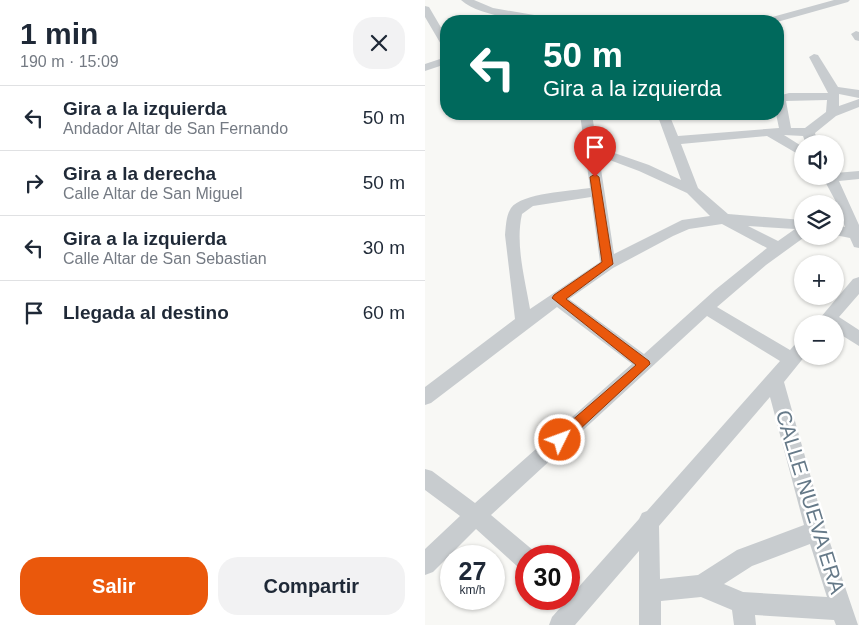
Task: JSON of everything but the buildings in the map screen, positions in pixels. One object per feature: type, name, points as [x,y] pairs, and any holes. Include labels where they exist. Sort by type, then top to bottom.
[{"type":"street","points":[[466,0],[502,15]]},
{"type":"street","points":[[784,17],[845,0]]},
{"type":"street","points":[[425,9],[440,34]]},
{"type":"street","points":[[814,57],[833,93],[832,113]]},
{"type":"street","points":[[425,68],[440,62]]},
{"type":"street","points":[[784,98],[833,93],[859,94]]},
{"type":"street","points":[[813,135],[832,113],[859,103]]},
{"type":"street","points":[[586,120],[608,264]]},
{"type":"street","points":[[665,120],[692,190],[709,209],[722,219],[778,247]]},
{"type":"street","points":[[784,120],[786,131]]},
{"type":"street","points":[[672,140],[786,131],[800,135]]},
{"type":"street","points":[[770,132],[794,147]]},
{"type":"street","points":[[591,149],[644,168],[692,190]]},
{"type":"street","points":[[844,176],[859,175]]},
{"type":"street","points":[[524,322],[512,230],[515,213],[521,207],[548,198],[597,191]]},
{"type":"street","points":[[844,213],[857,237]]},
{"type":"street","points":[[425,397],[431,390],[524,322],[608,264],[687,224],[722,219],[794,224]]},
{"type":"street","points":[[844,233],[857,237]]},
{"type":"street","points":[[425,564],[475,515],[706,308],[778,247],[794,237]]},
{"type":"street","points":[[830,315],[859,283]]},
{"type":"street","points":[[558,298],[644,364]]},
{"type":"street","points":[[706,308],[794,352]]},
{"type":"street","points":[[844,331],[859,339]]},
{"type":"street","points":[[580,593],[649,520],[794,356]]},
{"type":"street","name":"CALLE NUEVA ERA","points":[[774,379],[816,531],[845,617]]},
{"type":"street","points":[[425,478],[475,515],[515,550]]},
{"type":"street","points":[[649,520],[650,625]]},
{"type":"street","points":[[651,591],[701,586],[745,558],[816,531]]},
{"type":"street","points":[[701,586],[744,614],[845,617]]},
{"type":"street","points":[[560,625],[568,610]]},
{"type":"route","points":[[560,440],[644,364],[558,298],[608,264],[595,177]]}]
